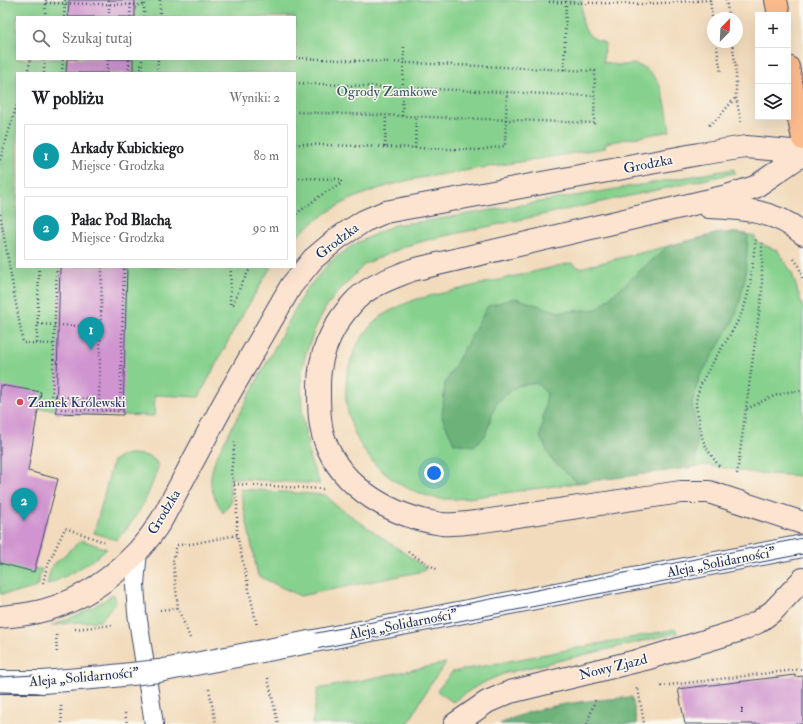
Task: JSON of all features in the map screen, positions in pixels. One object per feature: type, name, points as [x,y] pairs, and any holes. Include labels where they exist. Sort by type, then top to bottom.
[{"type":"main road","points":[[776,0],[778,12]]},
{"type":"main road","points":[[791,81],[803,139]]},
{"type":"main road","name":"Grodzka","points":[[0,617],[38,612],[70,601],[99,585],[127,562],[153,533],[162,519],[225,401],[291,286],[313,259],[338,238],[364,221],[385,212],[699,154],[746,147],[803,153]]},
{"type":"main road","points":[[803,153],[755,187],[726,196],[412,270],[379,284],[351,304],[335,326],[324,351],[320,371],[319,396],[321,427],[324,440],[337,466],[360,489],[378,502],[391,510],[410,516],[444,524],[476,522],[681,492],[709,492],[803,523]]},
{"type":"main road","points":[[688,205],[728,208],[772,216],[785,221],[803,234]]},
{"type":"main road","name":"Nowy Zjazd","points":[[455,724],[463,717],[487,702],[510,692],[649,658],[741,630],[758,622],[773,611],[803,578]]},
{"type":"street","name":"Aleja „Solidarności”","points":[[0,682],[42,682],[159,671],[803,546]]},
{"type":"lane","points":[[138,550],[135,585],[137,613],[154,724]]},
{"type":"path","points":[[109,0],[109,16]]},
{"type":"path","points":[[130,16],[131,0]]},
{"type":"path","points":[[144,0],[144,16]]},
{"type":"path","points":[[160,0],[160,16]]},
{"type":"path","points":[[549,2],[566,1],[645,4],[710,0],[711,12]]},
{"type":"path","points":[[726,0],[728,12]]},
{"type":"path","points":[[45,16],[46,1],[109,5],[144,5]]},
{"type":"path","points":[[64,1],[64,16]]},
{"type":"path","points":[[564,70],[566,1]]},
{"type":"path","points":[[402,116],[404,46]]},
{"type":"path","points":[[717,48],[721,73]]},
{"type":"path","points":[[733,48],[736,69],[736,97],[740,114]]},
{"type":"path","points":[[296,58],[595,71],[594,123],[296,112]]},
{"type":"path","points":[[27,72],[31,60]]},
{"type":"path","points":[[44,60],[44,72]]},
{"type":"path","points":[[62,72],[63,60]]},
{"type":"path","points":[[107,72],[108,60]]},
{"type":"path","points":[[129,60],[129,72]]},
{"type":"path","points":[[141,72],[142,60]]},
{"type":"path","points":[[157,72],[158,60]]},
{"type":"path","points":[[296,83],[594,96]]},
{"type":"path","points":[[296,144],[478,150],[505,146],[507,92]]},
{"type":"path","points":[[706,127],[718,118],[736,97]]},
{"type":"path","points":[[0,160],[16,108]]},
{"type":"path","points":[[385,147],[386,116]]},
{"type":"path","points":[[415,148],[416,116]]},
{"type":"path","points":[[296,178],[341,180],[342,184],[324,193],[296,214]]},
{"type":"path","points":[[0,214],[23,343],[55,344]]},
{"type":"path","points":[[722,471],[707,450],[702,440],[696,404],[698,393],[705,376],[735,328],[743,311],[748,293],[756,231]]},
{"type":"path","points":[[737,472],[747,410],[762,292],[762,241]]},
{"type":"path","points":[[37,343],[39,268]]},
{"type":"path","points":[[57,268],[52,396],[99,400],[102,268]]},
{"type":"path","points":[[61,409],[120,411],[124,268]]},
{"type":"path","points":[[231,268],[230,304],[233,304],[250,268]]},
{"type":"path","points":[[38,324],[100,327]]},
{"type":"path","points":[[747,410],[770,397],[797,390],[803,391]]},
{"type":"path","points":[[191,544],[238,535],[237,502],[231,473],[235,437]]},
{"type":"path","points":[[234,484],[327,490]]},
{"type":"path","points":[[42,585],[47,568],[65,528],[108,544]]},
{"type":"path","points":[[176,545],[173,561],[178,608],[192,642]]},
{"type":"path","points":[[408,552],[438,570]]},
{"type":"path","points":[[154,611],[178,608]]},
{"type":"path","points":[[661,686],[803,669]]},
{"type":"path","points":[[208,682],[216,724]]},
{"type":"path","points":[[631,689],[638,688],[644,724]]},
{"type":"path","points":[[587,724],[598,693]]},
{"type":"green space","name":"Ogrody Zamkowe","points":[[0,0],[582,0],[584,27],[591,36],[605,43],[603,62],[616,65],[637,65],[646,69],[659,83],[665,102],[670,131],[606,143],[605,148],[397,183],[380,188],[336,207],[308,226],[296,237],[296,72],[16,72],[16,268],[270,268],[236,326],[199,397],[155,395],[154,416],[56,413],[56,409],[38,409],[0,385]]},
{"type":"green space","points":[[734,169],[735,173],[431,239],[406,246],[365,264],[336,294],[325,309],[316,326],[305,356],[301,382],[302,411],[310,460],[320,484],[229,478],[231,502],[223,513],[215,498],[211,486],[211,474],[216,457],[305,291],[330,262],[353,245],[394,225],[433,220]]},
{"type":"green space","points":[[720,233],[740,233],[755,236],[755,241],[778,251],[792,273],[803,308],[803,476],[755,473],[707,465],[468,498],[443,499],[435,498],[409,489],[388,476],[371,459],[358,440],[349,418],[346,395],[348,372],[355,349],[369,328],[379,318],[391,310],[417,299],[571,263],[580,268]]},
{"type":"green space","points":[[720,233],[740,233],[748,235],[745,278],[739,305],[732,323],[699,378],[692,403],[697,440],[695,467],[578,483],[552,460],[540,437],[547,393],[536,383],[517,386],[496,403],[485,436],[474,446],[454,443],[442,417],[445,383],[488,306],[515,298],[559,312],[597,309],[668,246]]},
{"type":"green space","points":[[129,454],[142,455],[151,458],[157,463],[158,467],[137,515],[116,540],[94,533],[113,461]]},
{"type":"green space","points":[[240,489],[326,495],[334,504],[426,568],[424,571],[300,596],[258,576]]},
{"type":"green space","points":[[81,540],[107,549],[78,569],[47,585],[51,567]]},
{"type":"green space","points":[[0,563],[42,569],[37,587],[19,592],[0,594]]},
{"type":"green space","points":[[114,594],[116,602],[100,621],[51,626],[91,608]]},
{"type":"green space","points":[[676,629],[677,633],[506,673],[479,685],[453,702],[437,691],[452,672]]},
{"type":"green space","points":[[446,663],[429,686],[408,724],[312,724],[318,689]]},
{"type":"green space","points":[[632,697],[637,724],[500,724],[532,711],[548,707]]},
{"type":"building","points":[[69,0],[135,0],[135,16],[68,16]]},
{"type":"building","points":[[67,60],[133,60],[133,72],[66,72]]},
{"type":"building","points":[[60,268],[127,268],[123,415],[56,413]]},
{"type":"building","points":[[0,385],[41,392],[28,471],[58,479],[34,572],[0,563]]},
{"type":"building","points":[[795,675],[795,677],[803,676],[803,724],[685,724],[678,689]]},
{"type":"tram line","points":[[0,677],[104,671],[158,664],[803,538]]},
{"type":"tram line","points":[[0,692],[43,693],[105,688],[162,679],[803,554]]},
{"type":"place","name":"Arkady Kubickiego","points":[[91,350]]},
{"type":"place","name":"Zamek Królewski","points":[[20,402]]},
{"type":"place","name":"Pałac Pod Blachą","points":[[24,521]]}]
